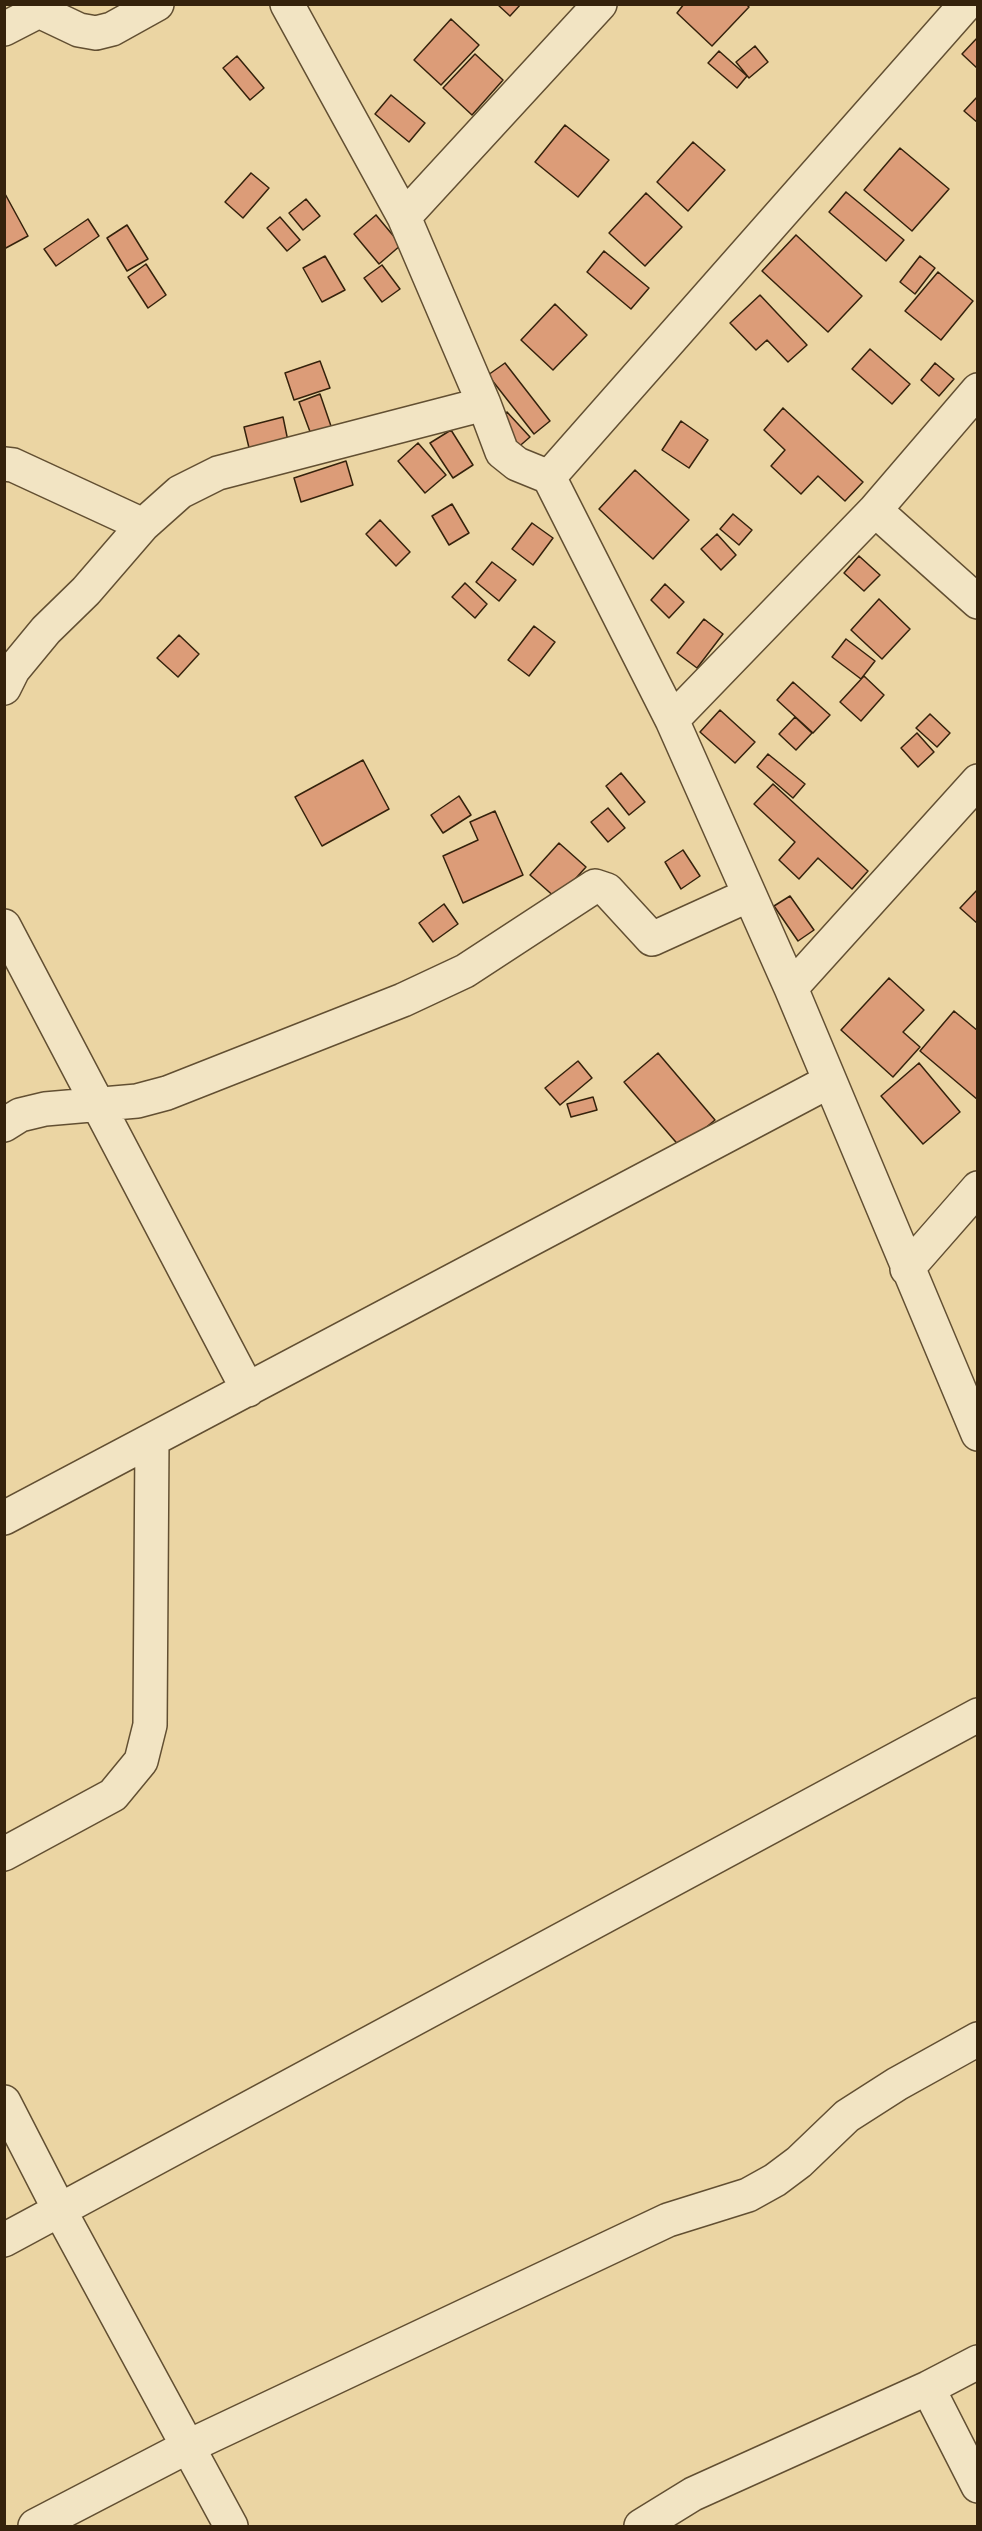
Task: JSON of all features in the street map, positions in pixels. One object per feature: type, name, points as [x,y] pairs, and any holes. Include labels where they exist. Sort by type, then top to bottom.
[{"type":"street","points":[[4,29],[37,8],[79,30],[96,33],[112,29],[157,4]]},
{"type":"street","points":[[287,4],[404,217],[484,404],[502,452],[517,464],[549,477],[672,720],[791,988],[828,1082],[978,1434]]},
{"type":"street","points":[[404,217],[600,4]]},
{"type":"street","points":[[549,477],[966,4]]},
{"type":"street","points":[[672,720],[874,510],[978,390]]},
{"type":"street","points":[[4,688],[13,670],[46,630],[86,591],[143,525],[180,492],[218,473],[484,404]]},
{"type":"street","points":[[4,464],[13,465],[143,525]]},
{"type":"street","points":[[874,510],[978,602]]},
{"type":"street","points":[[791,988],[978,781]]},
{"type":"street","points":[[4,1125],[20,1115],[45,1109],[136,1101],[167,1093],[403,1000],[465,970],[595,886],[607,890],[652,939],[749,895]]},
{"type":"street","points":[[4,926],[248,1390]]},
{"type":"street","points":[[4,1518],[828,1082]]},
{"type":"street","points":[[907,1269],[978,1188]]},
{"type":"street","points":[[4,1854],[113,1795],[141,1761],[150,1725],[152,1440]]},
{"type":"street","points":[[4,2240],[978,1715]]},
{"type":"street","points":[[35,2526],[187,2447],[668,2220],[747,2195],[775,2180],[799,2162],[848,2116],[897,2084],[978,2039]]},
{"type":"street","points":[[4,2102],[60,2211],[231,2526]]},
{"type":"street","points":[[641,2526],[693,2494],[928,2388],[978,2362]]},
{"type":"street","points":[[928,2388],[978,2486]]},
{"type":"building","points":[[497,4],[521,4],[510,16]]},
{"type":"building","points":[[684,4],[746,4],[749,7],[712,46],[677,13]]},
{"type":"building","points":[[451,19],[479,45],[441,85],[414,60]]},
{"type":"building","points":[[978,37],[978,69],[962,54]]},
{"type":"building","points":[[755,46],[768,62],[749,78],[736,62]]},
{"type":"building","points":[[719,51],[747,76],[737,88],[708,63]]},
{"type":"building","points":[[475,54],[503,80],[472,115],[443,88]]},
{"type":"building","points":[[237,56],[264,88],[250,100],[223,68]]},
{"type":"building","points":[[391,95],[425,123],[409,142],[375,114]]},
{"type":"building","points":[[978,96],[978,123],[964,111]]},
{"type":"building","points":[[565,125],[609,160],[578,197],[535,162]]},
{"type":"building","points":[[693,142],[725,170],[688,211],[657,182]]},
{"type":"building","points":[[900,148],[949,189],[912,231],[864,190]]},
{"type":"building","points":[[251,173],[269,188],[243,218],[225,202]]},
{"type":"building","points":[[4,192],[28,236],[4,249]]},
{"type":"building","points":[[846,192],[904,240],[886,261],[829,212]]},
{"type":"building","points":[[646,193],[682,227],[645,266],[609,233]]},
{"type":"building","points":[[306,199],[320,216],[303,230],[289,213]]},
{"type":"building","points":[[376,215],[401,245],[379,264],[354,234]]},
{"type":"building","points":[[280,217],[300,240],[287,251],[267,228]]},
{"type":"building","points":[[88,219],[99,236],[56,266],[44,249]]},
{"type":"building","points":[[127,225],[148,259],[127,271],[107,238]]},
{"type":"building","points":[[796,235],[862,296],[828,332],[762,271]]},
{"type":"building","points":[[604,251],[649,288],[631,309],[587,272]]},
{"type":"building","points":[[325,256],[345,290],[322,302],[303,268]]},
{"type":"building","points":[[920,256],[935,268],[915,294],[900,282]]},
{"type":"building","points":[[146,264],[166,295],[148,308],[128,277]]},
{"type":"building","points":[[382,265],[400,289],[382,302],[364,278]]},
{"type":"building","points":[[938,272],[973,301],[941,340],[905,311]]},
{"type":"building","points":[[760,295],[807,345],[788,362],[767,340],[756,350],[730,323]]},
{"type":"building","points":[[555,304],[587,335],[553,370],[521,340]]},
{"type":"building","points":[[870,349],[910,384],[892,404],[852,369]]},
{"type":"building","points":[[320,361],[330,388],[294,400],[285,373]]},
{"type":"building","points":[[505,363],[550,421],[534,434],[488,375]]},
{"type":"building","points":[[935,363],[954,379],[939,396],[921,380]]},
{"type":"building","points":[[320,394],[332,429],[312,437],[299,402]]},
{"type":"building","points":[[783,408],[863,482],[845,501],[818,476],[801,494],[771,466],[785,450],[764,430]]},
{"type":"building","points":[[507,412],[530,437],[515,450],[492,425]]},
{"type":"building","points":[[283,417],[289,446],[251,456],[244,427]]},
{"type":"building","points":[[681,421],[708,440],[689,468],[662,450]]},
{"type":"building","points":[[451,430],[473,465],[453,478],[430,443]]},
{"type":"building","points":[[418,443],[446,475],[425,493],[398,461]]},
{"type":"building","points":[[346,461],[353,485],[301,502],[294,478]]},
{"type":"building","points":[[635,470],[689,520],[653,559],[599,509]]},
{"type":"building","points":[[452,504],[469,533],[449,545],[432,516]]},
{"type":"building","points":[[733,514],[752,530],[739,545],[720,529]]},
{"type":"building","points":[[380,520],[410,552],[396,566],[366,534]]},
{"type":"building","points":[[532,523],[553,538],[533,565],[512,549]]},
{"type":"building","points":[[717,534],[736,555],[721,570],[701,549]]},
{"type":"building","points":[[859,556],[880,575],[864,591],[844,573]]},
{"type":"building","points":[[492,562],[516,580],[499,601],[476,582]]},
{"type":"building","points":[[465,583],[487,604],[475,618],[452,597]]},
{"type":"building","points":[[665,584],[684,602],[669,618],[651,600]]},
{"type":"building","points":[[879,599],[910,629],[882,659],[851,630]]},
{"type":"building","points":[[704,619],[723,634],[697,668],[677,653]]},
{"type":"building","points":[[534,626],[555,642],[529,676],[508,660]]},
{"type":"building","points":[[179,635],[199,654],[178,677],[157,658]]},
{"type":"building","points":[[846,639],[875,661],[861,679],[832,657]]},
{"type":"building","points":[[864,676],[884,695],[861,721],[840,702]]},
{"type":"building","points":[[793,682],[830,715],[813,733],[777,700]]},
{"type":"building","points":[[720,710],[755,742],[735,763],[700,732]]},
{"type":"building","points":[[930,714],[950,733],[937,747],[916,728]]},
{"type":"building","points":[[795,717],[812,733],[796,750],[779,734]]},
{"type":"building","points":[[917,733],[934,752],[918,767],[901,748]]},
{"type":"building","points":[[768,754],[805,784],[793,798],[757,767]]},
{"type":"building","points":[[363,760],[389,809],[322,846],[295,797]]},
{"type":"building","points":[[621,773],[645,802],[629,815],[606,786]]},
{"type":"building","points":[[773,784],[868,871],[852,889],[818,858],[799,879],[779,860],[795,842],[754,804]]},
{"type":"building","points":[[459,796],[471,815],[443,833],[431,815]]},
{"type":"building","points":[[608,808],[625,828],[608,842],[591,822]]},
{"type":"building","points":[[495,811],[523,875],[463,903],[443,856],[478,840],[470,822]]},
{"type":"building","points":[[559,843],[586,867],[557,899],[530,875]]},
{"type":"building","points":[[683,850],[700,876],[681,889],[665,862]]},
{"type":"building","points":[[978,889],[978,924],[960,908]]},
{"type":"building","points":[[790,896],[814,930],[798,941],[774,906]]},
{"type":"building","points":[[444,904],[458,924],[433,942],[419,923]]},
{"type":"building","points":[[889,978],[924,1010],[903,1032],[920,1047],[893,1077],[841,1030]]},
{"type":"building","points":[[954,1011],[978,1031],[978,1100],[920,1051]]},
{"type":"building","points":[[658,1053],[715,1120],[681,1148],[624,1082]]},
{"type":"building","points":[[578,1061],[592,1078],[560,1105],[545,1088]]},
{"type":"building","points":[[919,1063],[960,1112],[923,1144],[881,1096]]},
{"type":"building","points":[[593,1097],[597,1110],[571,1117],[567,1104]]}]
